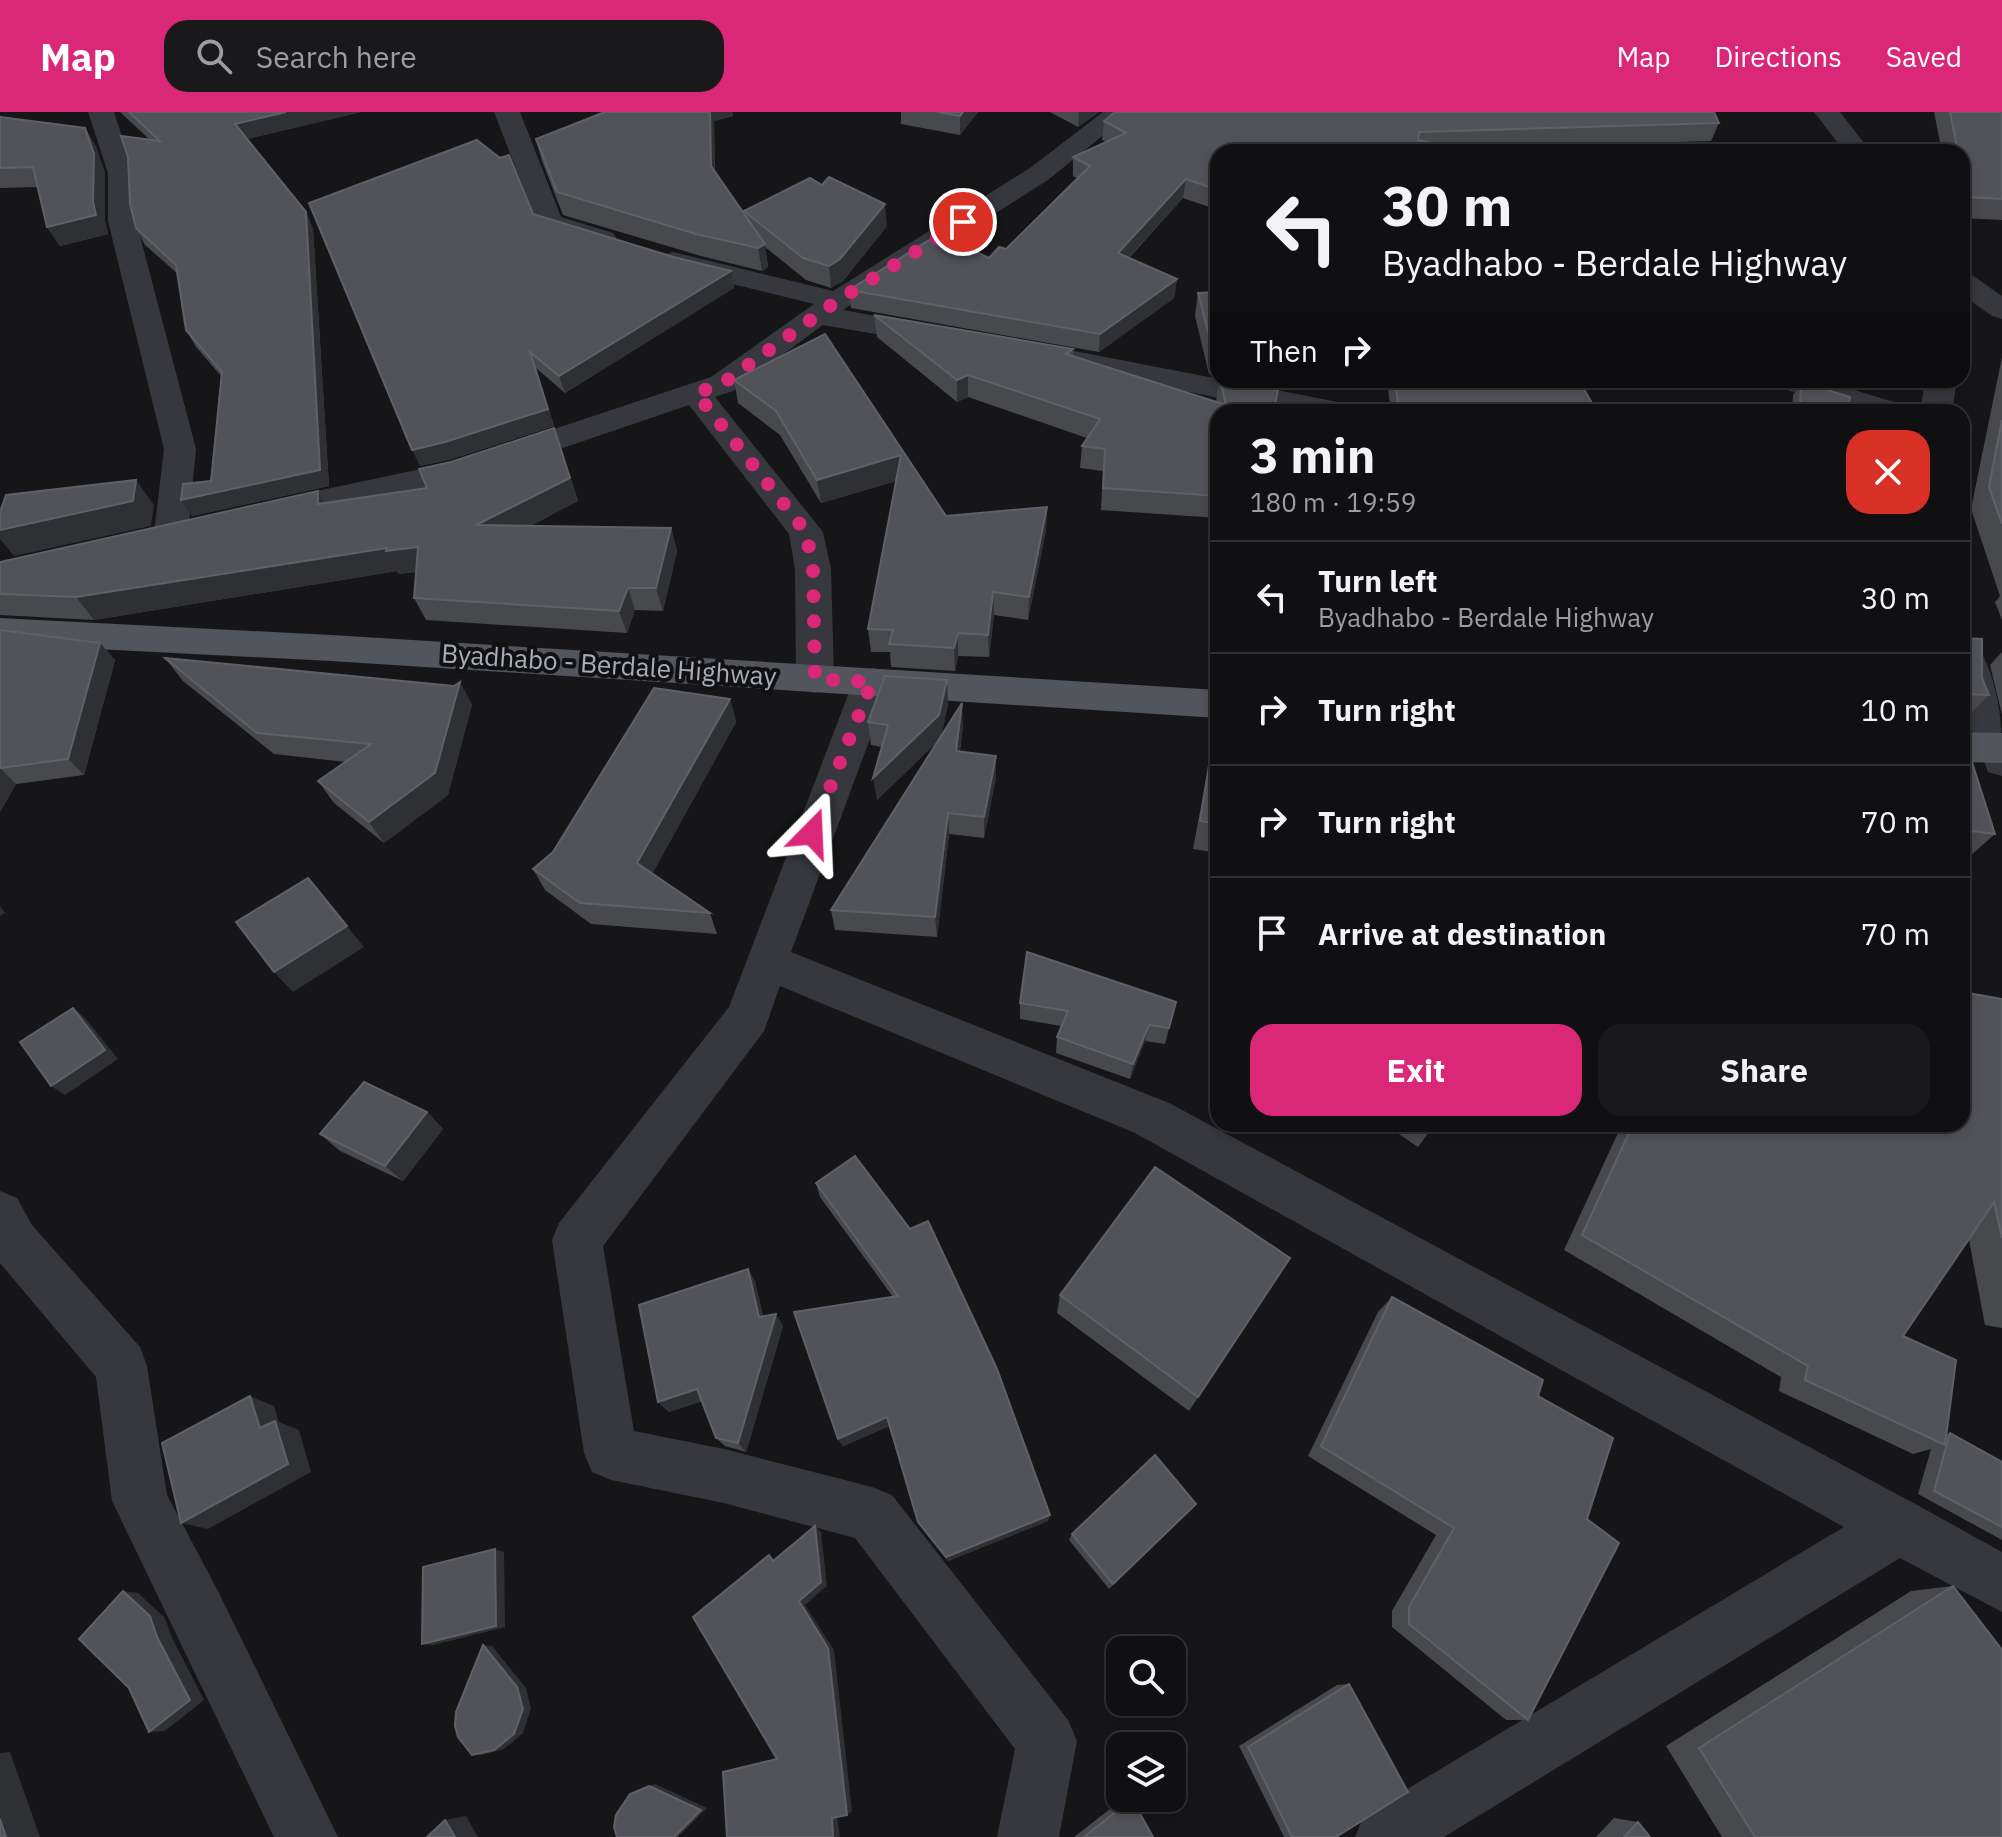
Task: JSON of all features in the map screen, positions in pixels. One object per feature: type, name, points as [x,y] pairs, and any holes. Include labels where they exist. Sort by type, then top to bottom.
[{"type":"main road","name":"Byadhabo - Berdale Highway","points":[[0,631],[331,648],[1210,703]]},
{"type":"street","points":[[101,112],[121,173],[122,221],[180,449],[187,530],[460,471],[722,384],[828,308],[1039,174],[1119,112]]},
{"type":"street","points":[[507,112],[549,222],[828,308],[958,339]]},
{"type":"street","points":[[1827,112],[1852,144]]},
{"type":"street","points":[[1970,287],[2002,310]]},
{"type":"street","points":[[1004,347],[1210,387]]},
{"type":"street","points":[[1215,388],[1297,404]]},
{"type":"street","points":[[1814,388],[1867,404]]},
{"type":"street","points":[[696,393],[806,532],[813,569],[815,679]]},
{"type":"street","points":[[1970,677],[1991,751]]},
{"type":"street","points":[[872,682],[766,961],[748,1017],[577,1240],[611,1453],[724,1476],[872,1515],[1047,1741],[1028,1837]]},
{"type":"street","points":[[766,961],[1152,1118],[2002,1583]]},
{"type":"street","points":[[0,1215],[14,1242],[121,1366],[140,1501],[199,1613],[307,1837]]},
{"type":"street","points":[[1386,1837],[1899,1526]]},
{"type":"building","points":[[129,112],[286,112],[235,124],[306,212],[320,470],[181,500],[183,484],[211,481],[222,372],[186,330],[176,265],[136,228],[130,204],[128,157],[121,136],[160,141]]},
{"type":"building","points":[[605,112],[710,112],[711,166],[765,244],[758,248],[696,234],[557,192],[536,139]]},
{"type":"building","points":[[937,112],[963,112],[960,116]]},
{"type":"building","points":[[1115,112],[1714,112],[1719,123],[1419,132],[1418,140],[1435,144],[1210,144],[1210,187],[1186,179],[1118,253],[1177,279],[1100,334],[849,290],[939,234],[989,258],[999,247],[1006,249],[1090,166],[1073,157],[1126,133],[1104,121]]},
{"type":"building","points":[[1950,112],[2002,112],[2002,199],[1970,197],[1970,144],[1956,144]]},
{"type":"building","points":[[0,117],[85,128],[94,154],[93,202],[96,215],[47,227],[33,167],[0,168]]},
{"type":"building","points":[[477,140],[500,158],[509,155],[533,214],[677,258],[731,271],[559,376],[530,352],[548,409],[412,450],[309,203]]},
{"type":"building","points":[[829,177],[885,204],[840,259],[829,266],[803,258],[744,211],[810,178],[822,185]]},
{"type":"building","points":[[1210,292],[1210,339],[1198,293]]},
{"type":"building","points":[[874,315],[1073,349],[1066,354],[1223,404],[1210,404],[1210,495],[1103,488],[1105,449],[1082,446],[1100,419],[968,375],[957,380]]},
{"type":"building","points":[[825,334],[946,516],[1047,507],[1029,597],[993,592],[988,635],[958,633],[954,648],[889,644],[893,630],[868,629],[901,455],[817,480],[776,411],[734,380]]},
{"type":"building","points":[[1222,388],[1265,388],[1278,391],[1275,404],[1226,404]]},
{"type":"building","points":[[1396,388],[1584,388],[1592,404],[1398,404]]},
{"type":"building","points":[[1801,388],[1821,388],[1850,397],[1849,404],[1800,404]]},
{"type":"building","points":[[2002,420],[2002,524],[1989,487]]},
{"type":"building","points":[[554,428],[570,478],[476,525],[671,528],[656,588],[628,588],[619,611],[414,598],[418,547],[386,551],[387,548],[76,597],[0,594],[0,562],[318,491],[318,504],[427,488],[419,469],[451,462]]},
{"type":"building","points":[[136,480],[133,501],[0,530],[0,512],[6,495]]},
{"type":"building","points":[[0,630],[100,643],[68,759],[0,768]]},
{"type":"building","points":[[1970,638],[1982,639],[1982,678],[1989,695],[1970,694]]},
{"type":"building","points":[[165,658],[454,686],[460,682],[435,773],[369,822],[318,781],[371,744],[257,733]]},
{"type":"building","points":[[885,676],[947,680],[939,715],[873,778],[888,725],[868,722]]},
{"type":"building","points":[[654,688],[730,699],[637,863],[710,913],[580,903],[533,869],[553,852]]},
{"type":"building","points":[[962,703],[956,751],[996,756],[984,817],[948,813],[935,917],[831,910]]},
{"type":"building","points":[[1970,756],[1995,834],[1970,831]]},
{"type":"building","points":[[1210,759],[1210,823],[1200,821]]},
{"type":"building","points":[[308,878],[347,926],[274,972],[236,922]]},
{"type":"building","points":[[1027,952],[1176,1002],[1169,1028],[1149,1025],[1133,1064],[1057,1037],[1068,1011],[1020,1003]]},
{"type":"building","points":[[1970,993],[2002,999],[2002,1238],[1994,1202],[1903,1336],[1956,1360],[1945,1445],[1805,1380],[1808,1366],[1582,1235],[1629,1132],[1970,1132]]},
{"type":"building","points":[[73,1008],[105,1050],[51,1086],[20,1042]]},
{"type":"building","points":[[364,1082],[427,1112],[385,1166],[320,1134]]},
{"type":"building","points":[[855,1156],[910,1229],[928,1221],[997,1369],[1050,1515],[946,1557],[918,1522],[887,1417],[838,1439],[794,1312],[898,1296],[816,1183]]},
{"type":"building","points":[[1155,1167],[1290,1258],[1198,1397],[1060,1295]]},
{"type":"building","points":[[748,1269],[759,1317],[776,1314],[738,1443],[716,1438],[697,1389],[658,1402],[639,1305]]},
{"type":"building","points":[[1392,1297],[1543,1380],[1538,1396],[1613,1438],[1587,1519],[1619,1543],[1528,1720],[1409,1624],[1409,1607],[1454,1528],[1321,1446]]},
{"type":"building","points":[[250,1396],[260,1428],[275,1421],[288,1464],[181,1523],[162,1443]]},
{"type":"building","points":[[1950,1433],[2002,1462],[2002,1527],[1934,1491]]},
{"type":"building","points":[[1155,1455],[1196,1504],[1113,1584],[1072,1534]]},
{"type":"building","points":[[815,1526],[821,1582],[799,1601],[828,1648],[847,1815],[832,1818],[833,1837],[727,1837],[723,1772],[777,1759],[693,1617],[769,1555],[773,1561]]},
{"type":"building","points":[[495,1549],[496,1626],[422,1644],[423,1567]]},
{"type":"building","points":[[1953,1586],[2002,1650],[2002,1837],[1755,1837],[1699,1748]]},
{"type":"building","points":[[123,1591],[150,1616],[157,1637],[190,1700],[149,1732],[129,1688],[79,1639]]},
{"type":"building","points":[[483,1645],[517,1687],[523,1709],[514,1734],[494,1750],[472,1755],[458,1737],[456,1712]]},
{"type":"building","points":[[1349,1684],[1408,1792],[1336,1837],[1292,1837],[1248,1747]]},
{"type":"building","points":[[649,1786],[701,1810],[674,1837],[617,1837],[614,1827],[616,1815],[630,1794]]},
{"type":"building","points":[[1116,1812],[1139,1812],[1153,1837],[1084,1837]]},
{"type":"building","points":[[0,1819],[6,1837],[0,1837]]},
{"type":"building","points":[[445,1820],[455,1837],[427,1837]]},
{"type":"building","points":[[1638,1822],[1650,1837],[1624,1837]]},
{"type":"route","points":[[812,833],[872,682],[815,679],[813,569],[806,532],[696,393],[722,384],[837,301],[963,222]]}]
